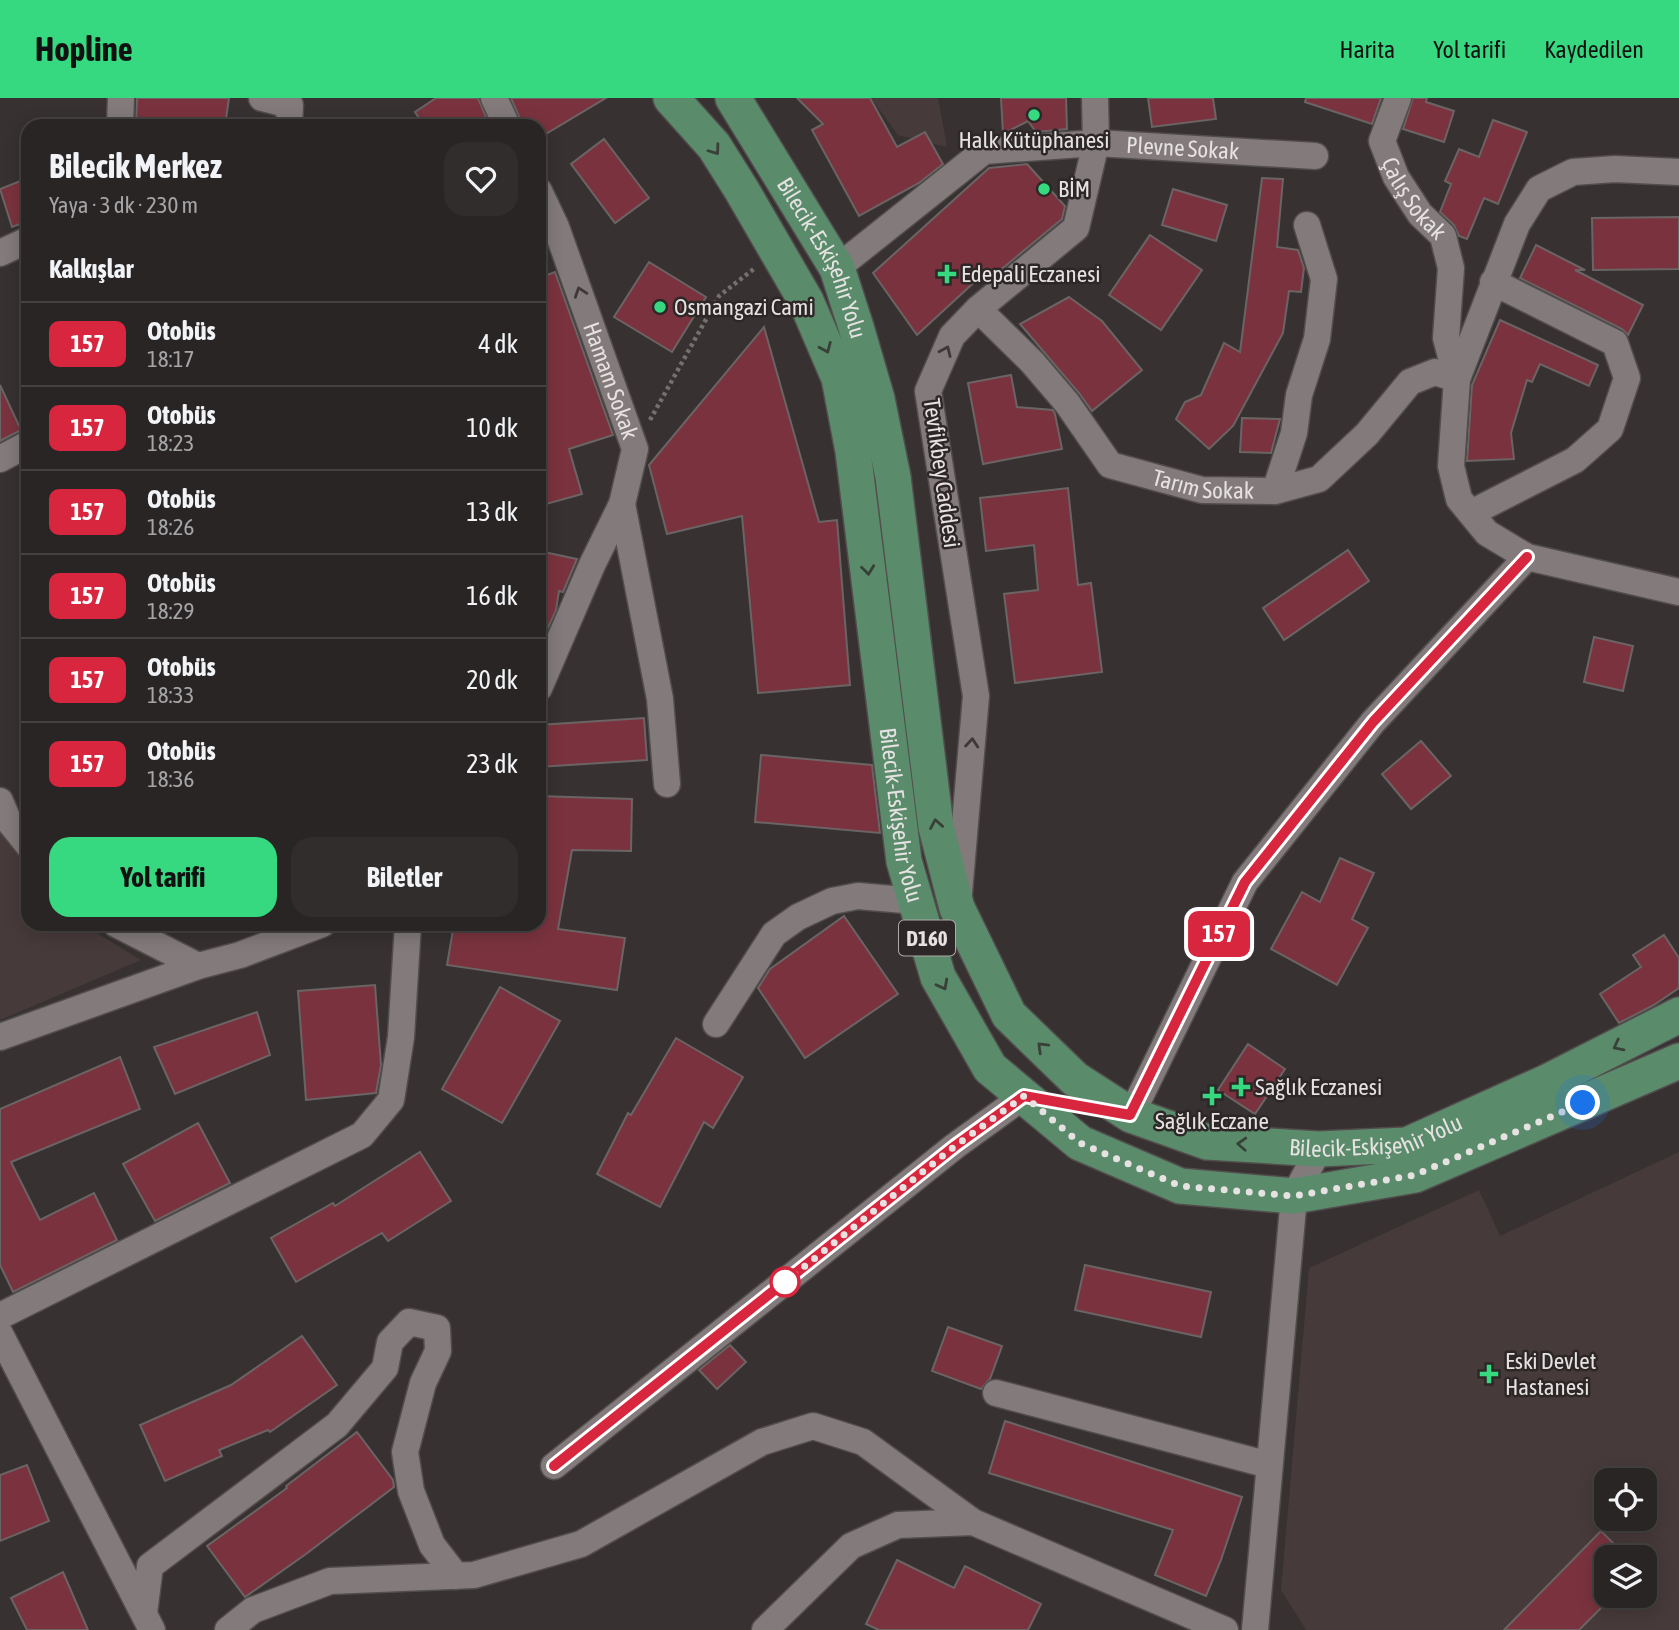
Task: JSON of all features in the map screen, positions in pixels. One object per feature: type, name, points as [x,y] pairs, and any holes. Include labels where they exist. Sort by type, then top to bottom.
[{"type":"main road","name":"Bilecik-Eskişehir Yolu","points":[[671,98],[714,146],[807,301],[839,378],[853,451],[904,861],[938,977],[990,1068],[1080,1143],[1180,1186],[1294,1196],[1415,1175],[1679,1061]]},
{"type":"main road","name":"Bilecik-Eskişehir Yolu","points":[[733,98],[837,268],[877,400],[893,477],[936,827],[957,908],[1009,1015],[1076,1079],[1130,1115],[1207,1142],[1319,1149],[1407,1145],[1547,1082],[1679,1015]]},
{"type":"main road","points":[[1024,1096],[1130,1115]]},
{"type":"street","points":[[120,119],[121,98]]},
{"type":"street","points":[[262,98],[290,105],[289,119]]},
{"type":"street","points":[[494,98],[504,119]]},
{"type":"street","name":"Tevfikbey Caddesi","points":[[957,908],[976,696],[928,391],[952,336],[978,309],[1076,228],[1096,143],[1095,98]]},
{"type":"street","name":"Çalış Sokak","points":[[1398,98],[1382,141],[1396,177],[1408,196],[1420,214],[1443,236],[1451,268],[1446,338],[1457,379]]},
{"type":"street","name":"Plevne Sokak","points":[[837,268],[984,151],[1096,143],[1315,156]]},
{"type":"street","points":[[1679,172],[1615,169],[1573,172],[1539,189],[1517,224],[1457,379],[1451,466],[1459,499],[1487,533],[1527,557],[1679,592]]},
{"type":"street","name":"Hamam Sokak","points":[[546,206],[556,227],[635,449],[622,504],[592,565],[546,672]]},
{"type":"street","points":[[1275,491],[1294,433],[1299,394],[1317,339],[1320,315],[1324,279],[1307,225]]},
{"type":"street","points":[[0,253],[21,243]]},
{"type":"street","points":[[1471,513],[1575,460],[1610,429],[1627,378],[1615,343],[1493,282]]},
{"type":"street","name":"Tarım Sokak","points":[[978,309],[1032,362],[1067,403],[1110,465],[1202,490],[1275,491],[1319,479],[1367,434],[1410,382],[1435,372],[1457,379]]},
{"type":"street","points":[[0,459],[21,448]]},
{"type":"street","points":[[622,504],[660,699],[667,784]]},
{"type":"street","points":[[1130,1115],[1245,882],[1373,722],[1527,557]]},
{"type":"street","points":[[0,801],[8,820],[21,836]]},
{"type":"street","points":[[716,1024],[774,934],[798,917],[832,901],[858,896],[916,901]]},
{"type":"street","points":[[130,931],[198,966]]},
{"type":"street","points":[[0,1316],[362,1135],[391,1100],[401,1037],[408,931]]},
{"type":"street","points":[[0,1037],[198,966],[240,955],[280,932]]},
{"type":"street","points":[[554,1466],[955,1146],[1024,1096]]},
{"type":"street","points":[[1255,1630],[1294,1196],[1319,1149]]},
{"type":"street","points":[[148,1622],[150,1566],[337,1424],[385,1368],[390,1342],[409,1322],[437,1328],[438,1351],[423,1383],[405,1452],[411,1491],[432,1545],[456,1576]]},
{"type":"street","points":[[0,1334],[148,1622]]},
{"type":"street","points":[[996,1393],[1269,1465]]},
{"type":"street","points":[[228,1630],[253,1610],[330,1581],[474,1575],[581,1545],[762,1441],[813,1426],[863,1442],[974,1522],[1225,1630]]},
{"type":"street","points":[[765,1630],[851,1546],[898,1525],[974,1522]]},
{"type":"path","points":[[635,449],[719,296],[777,251]]},
{"type":"shaded area","points":[[871,98],[938,98],[947,147],[898,135]]},
{"type":"shaded area","points":[[0,818],[21,857],[21,931],[93,931],[141,960],[0,1020]]},
{"type":"shaded area","name":"Eski Devlet Hastanesi","points":[[1679,1152],[1679,1630],[1306,1630],[1281,1590],[1309,1268],[1479,1190],[1500,1236]]},
{"type":"building","points":[[137,98],[229,98],[226,119],[136,119]]},
{"type":"building","points":[[436,98],[478,98],[487,119],[420,119],[415,112]]},
{"type":"building","points":[[511,98],[606,98],[546,134],[546,119],[520,119]]},
{"type":"building","points":[[797,98],[870,98],[897,147],[925,132],[943,164],[919,183],[859,216],[812,130],[823,124]]},
{"type":"building","name":"Halk Kütüphanesi","points":[[1001,98],[1066,98],[1067,129],[1036,132],[1028,121],[1003,134]]},
{"type":"building","points":[[1148,98],[1213,98],[1216,119],[1152,127]]},
{"type":"building","points":[[1306,98],[1381,98],[1372,124],[1305,102]]},
{"type":"building","points":[[1413,98],[1427,98],[1426,102],[1454,111],[1444,142],[1403,129]]},
{"type":"building","points":[[1493,120],[1527,132],[1498,204],[1484,198],[1467,239],[1459,236],[1454,225],[1440,212],[1451,184],[1445,181],[1459,149],[1479,157]]},
{"type":"building","points":[[604,139],[649,198],[615,223],[571,164]]},
{"type":"building","points":[[1027,164],[1065,206],[1062,219],[986,282],[981,276],[917,335],[873,273],[989,168]]},
{"type":"building","points":[[1262,178],[1283,179],[1277,247],[1298,250],[1304,268],[1301,292],[1289,291],[1283,333],[1233,426],[1209,449],[1176,419],[1185,402],[1201,395],[1224,343],[1240,352]]},
{"type":"building","points":[[21,181],[21,224],[12,227],[0,189]]},
{"type":"building","points":[[1173,189],[1227,205],[1216,241],[1162,225]]},
{"type":"building","points":[[1679,217],[1679,269],[1593,270],[1592,218]]},
{"type":"building","points":[[1150,235],[1202,270],[1161,330],[1109,295]]},
{"type":"building","points":[[1536,245],[1585,270],[1575,270],[1643,305],[1628,335],[1622,329],[1520,278]]},
{"type":"building","name":"Osmangazi Cami","points":[[649,262],[706,297],[672,352],[614,317]]},
{"type":"building","points":[[555,272],[613,435],[569,449],[582,494],[546,504],[546,275]]},
{"type":"building","points":[[1069,297],[1102,321],[1142,370],[1092,411],[1020,324]]},
{"type":"building","points":[[1500,320],[1598,365],[1589,386],[1540,364],[1532,382],[1527,380],[1511,433],[1514,459],[1467,461],[1472,385]]},
{"type":"building","points":[[764,327],[819,522],[837,520],[850,685],[758,693],[742,516],[667,534],[649,465]]},
{"type":"building","points":[[1011,375],[1017,407],[1053,410],[1062,449],[983,464],[968,383]]},
{"type":"building","points":[[0,385],[21,430],[0,441]]},
{"type":"building","points":[[1242,418],[1280,419],[1271,453],[1240,452]]},
{"type":"building","points":[[1068,488],[1078,585],[1091,583],[1102,672],[1015,683],[1004,594],[1038,590],[1034,545],[986,551],[980,498]]},
{"type":"building","points":[[1348,550],[1369,581],[1284,640],[1263,608]]},
{"type":"building","points":[[546,552],[577,559],[563,592],[559,591],[556,610],[546,632]]},
{"type":"building","points":[[1594,637],[1633,646],[1623,691],[1584,682]]},
{"type":"building","points":[[644,718],[647,760],[546,767],[546,725]]},
{"type":"building","points":[[1421,741],[1451,776],[1411,809],[1382,774]]},
{"type":"building","points":[[761,755],[872,765],[880,833],[755,822]]},
{"type":"building","points":[[546,796],[632,799],[631,851],[572,850],[558,929],[625,938],[617,990],[447,965],[453,931],[546,931]]},
{"type":"building","points":[[1340,858],[1374,873],[1352,919],[1368,928],[1337,985],[1271,949],[1302,892],[1320,902]]},
{"type":"building","points":[[844,916],[898,994],[805,1058],[758,988],[770,969]]},
{"type":"building","points":[[1664,935],[1679,958],[1679,988],[1619,1023],[1600,994],[1641,967],[1633,955]]},
{"type":"building","points":[[375,985],[381,1065],[376,1093],[306,1100],[298,991]]},
{"type":"building","points":[[500,987],[560,1021],[502,1123],[442,1089]]},
{"type":"building","points":[[257,1012],[270,1055],[175,1094],[154,1047]]},
{"type":"building","points":[[676,1038],[743,1077],[713,1128],[704,1122],[660,1207],[597,1174],[628,1113],[631,1115]]},
{"type":"building","points":[[1248,1044],[1285,1069],[1255,1114],[1218,1090]]},
{"type":"building","points":[[120,1057],[140,1109],[11,1162],[40,1220],[94,1193],[117,1240],[13,1292],[0,1265],[0,1109]]},
{"type":"building","points":[[198,1123],[230,1183],[155,1221],[123,1164]]},
{"type":"building","points":[[420,1152],[451,1201],[388,1241],[382,1233],[296,1282],[271,1238],[333,1203],[335,1206]]},
{"type":"building","points":[[1085,1265],[1211,1292],[1201,1337],[1075,1310]]},
{"type":"building","points":[[948,1327],[1002,1346],[990,1379],[981,1389],[932,1371]]},
{"type":"building","points":[[302,1336],[337,1385],[270,1432],[268,1430],[219,1450],[222,1456],[165,1481],[140,1425],[231,1385]]},
{"type":"building","points":[[730,1345],[746,1362],[717,1389],[699,1370]]},
{"type":"building","points":[[1005,1421],[1242,1497],[1206,1596],[1155,1575],[1173,1530],[989,1473]]},
{"type":"building","points":[[357,1432],[393,1480],[394,1487],[245,1597],[207,1546],[287,1488],[286,1486]]},
{"type":"building","points":[[27,1465],[49,1521],[0,1541],[0,1475]]},
{"type":"building","points":[[1601,1531],[1615,1545],[1594,1545],[1594,1608],[1601,1608],[1579,1630],[1504,1630]]},
{"type":"building","points":[[897,1560],[954,1588],[965,1566],[1041,1604],[1028,1630],[879,1630],[866,1624]]},
{"type":"building","points":[[63,1572],[88,1630],[27,1630],[11,1598]]},
{"type":"bus line","name":"157","points":[[554,1466],[955,1146],[1024,1096],[1130,1115],[1245,882],[1373,722],[1527,557]]},
{"type":"place","name":"Halk Kütüphanesi","points":[[1034,115]]},
{"type":"place","name":"BİM","points":[[1044,189]]},
{"type":"place","name":"Edepali Eczanesi","points":[[947,274]]},
{"type":"place","name":"Osmangazi Cami","points":[[660,307]]},
{"type":"place","name":"Sağlık Eczanesi","points":[[1241,1087]]},
{"type":"place","name":"Sağlık Eczane","points":[[1212,1096]]},
{"type":"place","name":"Eski Devlet Hastanesi","points":[[1489,1374]]},
{"type":"route","points":[[785,1282],[955,1146],[1024,1096],[1080,1143],[1180,1186],[1294,1196],[1415,1175],[1583,1103]]}]
